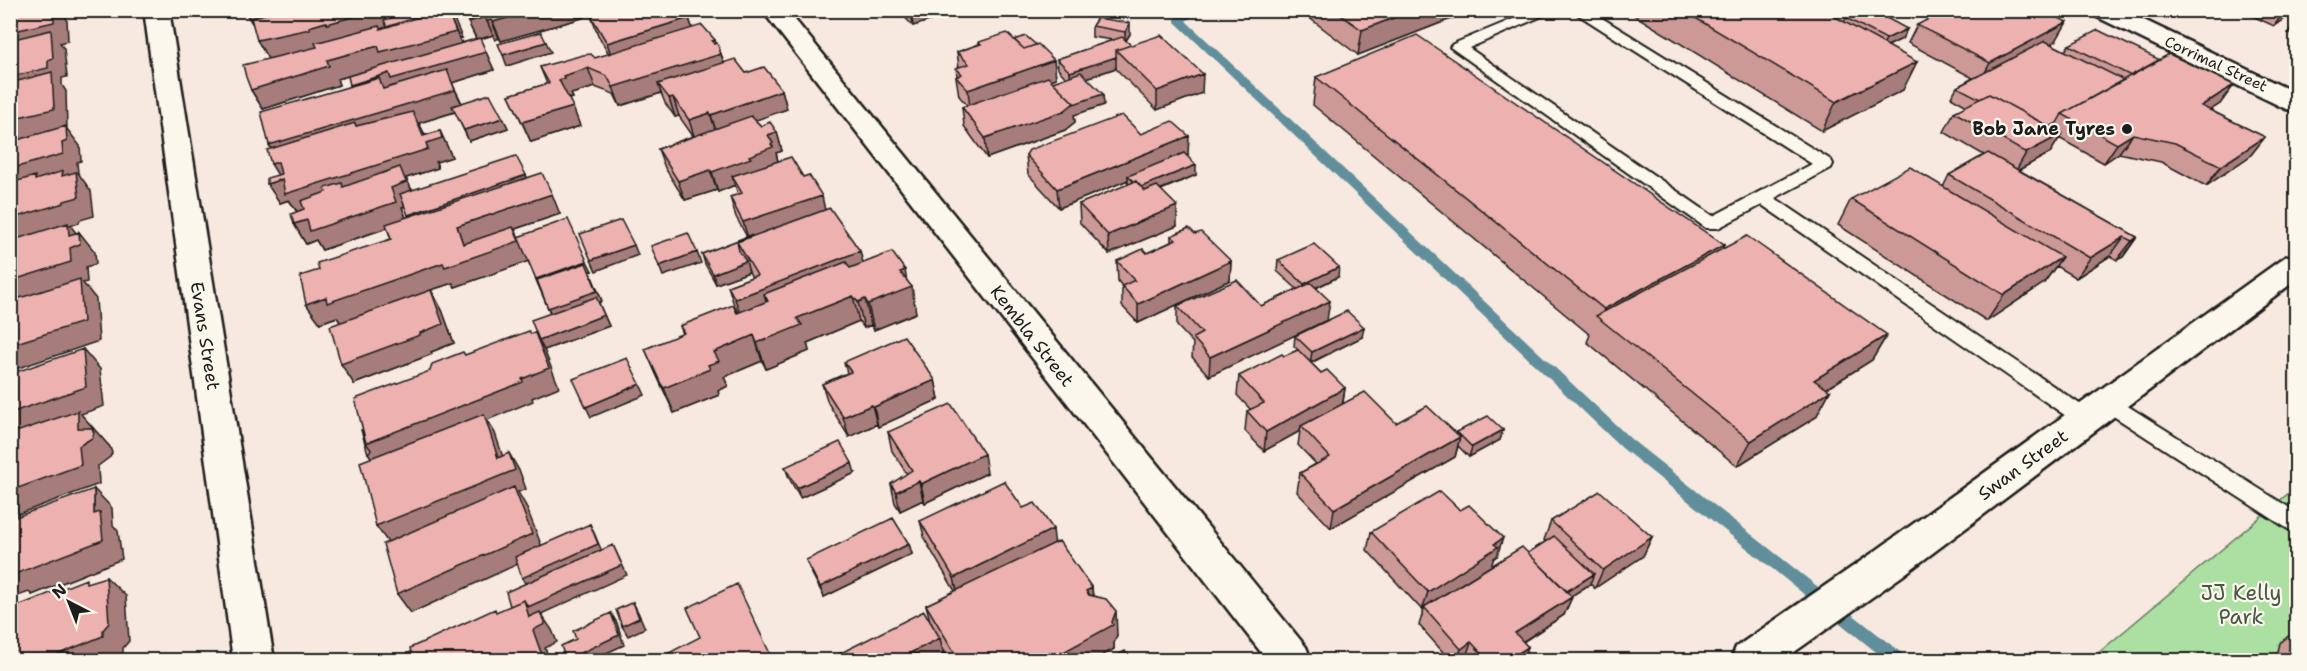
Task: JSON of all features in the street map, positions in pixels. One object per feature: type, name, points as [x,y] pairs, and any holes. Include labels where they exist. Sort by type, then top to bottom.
[{"type":"street","name":"Evans Street","points":[[156,10],[254,660]]},
{"type":"street","name":"Kembla Street","points":[[774,10],[1291,660]]},
{"type":"street","name":"Corrimal Street","points":[[2102,10],[2296,103]]},
{"type":"street","name":"Corrimal Street","points":[[2146,10],[2296,80]]},
{"type":"street","name":"Swan Street","points":[[1751,660],[1888,564],[2296,268]]},
{"type":"lane","points":[[1549,10],[1458,47],[1712,224],[1825,164],[1578,10]]},
{"type":"lane","points":[[1764,198],[2097,411],[2296,523]]},
{"type":"green space","name":"JJ Kelly Park","points":[[2296,487],[2296,660],[2090,660]]},
{"type":"building","points":[[10,10],[54,10],[54,22],[10,32]]},
{"type":"building","points":[[279,10],[377,10],[327,24],[326,22],[309,27],[310,29],[257,40],[251,18]]},
{"type":"building","points":[[441,10],[449,10],[454,19],[451,20],[456,32],[380,52],[378,46],[327,60],[329,66],[251,90],[246,77],[243,65],[317,47],[315,43],[379,26],[380,29]]},
{"type":"building","points":[[463,10],[535,10],[493,22],[487,21],[485,17],[468,22]]},
{"type":"building","points":[[611,10],[684,10],[689,18],[607,43],[591,16]]},
{"type":"building","points":[[1334,10],[1414,10],[1362,30]]},
{"type":"building","points":[[1682,10],[1823,10],[1917,62],[1836,102]]},
{"type":"building","points":[[1861,10],[1872,10],[1907,29],[1886,39],[1846,18]]},
{"type":"building","points":[[1946,10],[2043,10],[2067,22],[1990,63],[1917,25]]},
{"type":"building","points":[[2269,10],[2289,10],[2281,16]]},
{"type":"building","points":[[416,11],[418,17],[387,27],[384,20]]},
{"type":"building","points":[[1097,18],[1130,23],[1125,32],[1092,26]]},
{"type":"building","points":[[702,25],[715,40],[712,41],[714,44],[717,43],[721,54],[613,87],[607,76],[588,68],[563,76],[565,79],[559,80],[573,107],[522,122],[509,95],[549,83],[540,67],[583,55],[591,54],[595,58]]},
{"type":"building","points":[[51,30],[53,58],[48,60],[48,68],[10,77],[10,40]]},
{"type":"building","points":[[2098,30],[2160,60],[2131,76],[2069,45]]},
{"type":"building","points":[[541,32],[546,42],[503,55],[498,44]]},
{"type":"building","points":[[1007,33],[1024,49],[1038,44],[1054,60],[968,90],[956,77],[962,74],[956,68],[969,64],[957,52]]},
{"type":"building","points":[[1161,35],[1203,74],[1157,91],[1116,50]]},
{"type":"building","points":[[1417,35],[1724,245],[1604,309],[1316,77]]},
{"type":"building","points":[[1026,36],[1036,45],[1024,49],[1014,40]]},
{"type":"building","points":[[1122,37],[1131,45],[1116,50],[1116,57],[1070,72],[1057,59]]},
{"type":"building","points":[[480,38],[486,52],[391,79],[389,73],[350,85],[348,76]]},
{"type":"building","points":[[2045,41],[2124,80],[2062,114],[2057,123],[2050,127],[1989,94],[1980,99],[1957,87]]},
{"type":"building","name":"Bob Jane Tyres","points":[[2169,54],[2234,85],[2201,106],[2265,137],[2221,166],[2175,143],[2133,134],[2117,144],[2062,114]]},
{"type":"building","points":[[735,59],[746,73],[764,67],[782,90],[711,115],[710,113],[689,120],[673,97],[669,98],[658,84]]},
{"type":"building","points":[[447,70],[455,90],[269,145],[261,112],[379,78],[383,89]]},
{"type":"building","points":[[52,72],[54,109],[10,119],[10,83]]},
{"type":"building","points":[[1081,72],[1103,94],[1074,104],[1053,82]]},
{"type":"building","points":[[1048,77],[1074,103],[1064,111],[985,138],[962,107]]},
{"type":"building","points":[[490,94],[503,118],[464,130],[452,106]]},
{"type":"building","points":[[1989,94],[2062,134],[2026,153],[1954,112]]},
{"type":"building","points":[[413,112],[423,136],[440,131],[442,138],[426,143],[428,149],[285,194],[282,179],[267,184],[267,178],[281,174],[278,162],[271,164],[267,150],[355,123],[356,126]]},
{"type":"building","points":[[1122,115],[1141,134],[1172,121],[1189,136],[1057,189],[1026,155],[1029,150]]},
{"type":"building","points":[[751,116],[761,126],[770,122],[777,132],[768,135],[773,147],[749,156],[751,158],[712,172],[710,170],[678,181],[658,149]]},
{"type":"building","points":[[66,126],[67,141],[62,143],[63,154],[10,169],[10,142]]},
{"type":"building","points":[[1184,153],[1196,165],[1141,187],[1128,176]]},
{"type":"building","points":[[1988,153],[2137,237],[2132,241],[2124,237],[2090,258],[1949,175]]},
{"type":"building","points":[[516,156],[526,175],[408,215],[400,194]]},
{"type":"building","points":[[791,157],[803,177],[809,175],[822,196],[743,222],[730,197],[742,193],[732,176]]},
{"type":"building","points":[[400,167],[406,182],[391,188],[396,202],[310,231],[307,220],[294,224],[291,214],[304,209],[301,201],[326,192],[325,188],[342,183],[343,187]]},
{"type":"building","points":[[1910,167],[2062,257],[2004,295],[1851,199]]},
{"type":"building","points":[[63,171],[62,176],[76,172],[79,197],[10,219],[10,187],[14,186],[14,182],[35,176],[35,180]]},
{"type":"building","points":[[542,173],[552,194],[457,226],[463,244],[513,227],[519,241],[445,267],[443,263],[327,303],[326,297],[306,304],[300,276],[319,270],[317,263],[391,239],[386,224]]},
{"type":"building","points":[[1136,181],[1145,191],[1157,186],[1177,206],[1108,235],[1079,204]]},
{"type":"building","points":[[830,208],[860,251],[735,299],[728,286],[757,275],[737,242]]},
{"type":"building","points":[[568,219],[587,261],[536,279],[518,237]]},
{"type":"building","points":[[621,220],[634,245],[591,260],[580,234]]},
{"type":"building","points":[[68,223],[69,235],[79,232],[80,244],[70,248],[71,262],[10,281],[10,241]]},
{"type":"building","points":[[1189,228],[1195,234],[1201,232],[1231,261],[1138,304],[1122,286],[1135,280],[1117,261],[1143,249],[1147,253],[1176,240],[1171,236]]},
{"type":"building","points":[[688,233],[697,252],[659,266],[651,246]]},
{"type":"building","points":[[751,235],[737,242],[739,251],[746,261],[713,274],[702,254]]},
{"type":"building","points":[[1747,236],[1887,335],[1814,380],[1830,391],[1751,441],[1596,316]]},
{"type":"building","points":[[1314,244],[1339,267],[1304,284],[1278,260]]},
{"type":"building","points":[[892,252],[905,270],[900,272],[912,287],[868,304],[865,299],[858,302],[853,296],[797,318],[802,325],[757,343],[754,335],[714,352],[719,361],[708,365],[710,369],[664,388],[661,384],[645,349],[684,333],[680,326],[733,305],[737,313],[768,301],[764,294],[846,262],[850,268]]},
{"type":"building","points":[[586,263],[597,291],[548,308],[537,280]]},
{"type":"building","points":[[80,279],[83,322],[10,345],[10,301]]},
{"type":"building","points":[[1237,280],[1261,306],[1311,283],[1330,301],[1210,357],[1193,338],[1202,333],[1177,306]]},
{"type":"building","points":[[431,290],[443,324],[420,333],[420,335],[341,364],[330,326]]},
{"type":"building","points":[[596,297],[604,315],[539,340],[531,320]]},
{"type":"building","points":[[1347,311],[1364,327],[1312,352],[1295,336]]},
{"type":"building","points":[[529,331],[531,334],[535,333],[549,368],[522,379],[523,382],[366,443],[355,399],[430,371],[432,364],[463,352],[465,355]]},
{"type":"building","points":[[904,336],[935,380],[874,407],[872,405],[843,417],[822,384],[851,372],[844,362]]},
{"type":"building","points":[[83,349],[86,387],[10,413],[10,374]]},
{"type":"building","points":[[1298,350],[1321,373],[1327,370],[1345,388],[1266,432],[1247,411],[1264,403],[1239,376],[1282,354],[1284,356]]},
{"type":"building","points":[[627,358],[640,384],[586,407],[573,379]]},
{"type":"building","points":[[1365,392],[1396,423],[1427,406],[1460,437],[1334,509],[1300,473],[1330,457],[1301,426]]},
{"type":"building","points":[[951,404],[984,454],[921,484],[919,481],[896,492],[891,484],[912,470],[888,432]]},
{"type":"building","points":[[78,411],[78,428],[92,428],[94,433],[92,438],[79,446],[81,465],[10,491],[10,434]]},
{"type":"building","points":[[484,414],[498,458],[509,453],[515,470],[376,526],[360,462]]},
{"type":"building","points":[[1488,416],[1503,430],[1472,447],[1457,432]]},
{"type":"building","points":[[361,430],[371,450],[368,453]]},
{"type":"building","points":[[840,442],[852,463],[797,488],[785,467]]},
{"type":"building","points":[[1004,481],[1023,508],[1035,503],[1053,529],[954,578],[920,521]]},
{"type":"building","points":[[514,487],[532,534],[397,594],[383,544]]},
{"type":"building","points":[[94,489],[94,514],[100,512],[103,540],[10,576],[10,519]]},
{"type":"building","points":[[1440,491],[1460,510],[1469,505],[1503,538],[1494,544],[1498,547],[1428,592],[1371,532]]},
{"type":"building","points":[[1600,491],[1652,537],[1603,570],[1551,521]]},
{"type":"building","points":[[893,518],[909,544],[820,587],[806,560]]},
{"type":"building","points":[[590,524],[598,544],[522,578],[515,557]]},
{"type":"building","points":[[1554,536],[1594,574],[1567,591],[1528,553]]},
{"type":"building","points":[[1059,541],[1092,588],[1086,591],[1089,595],[1106,599],[1116,611],[1113,625],[1049,660],[959,660],[926,605]]},
{"type":"building","points":[[613,545],[622,565],[528,607],[524,600],[510,606],[506,592]]},
{"type":"building","points":[[1522,547],[1572,597],[1515,633],[1528,647],[1508,660],[1488,660],[1471,642],[1461,649],[1424,607]]},
{"type":"building","points":[[106,577],[109,623],[103,630],[103,636],[44,660],[10,660],[10,609],[86,579],[86,583]]},
{"type":"building","points":[[737,584],[773,660],[662,660],[661,657],[700,637],[687,608]]},
{"type":"building","points":[[524,600],[529,617],[540,612],[545,624],[533,630],[543,658],[539,660],[413,660],[410,648],[495,609],[496,612]]},
{"type":"building","points":[[633,602],[639,618],[622,626],[616,610]]},
{"type":"building","points":[[924,611],[940,638],[896,660],[827,660]]},
{"type":"building","points":[[611,613],[619,635],[566,660],[561,646],[576,639],[573,631]]},
{"type":"building","points":[[1125,651],[1131,660],[1109,660]]},
{"type":"building","points":[[1077,655],[1081,660],[1068,660]]},
{"type":"waterway","points":[[1197,10],[1179,20],[1627,444],[1898,660]]},
{"type":"place","name":"Bob Jane Tyres","points":[[2127,129]]}]
